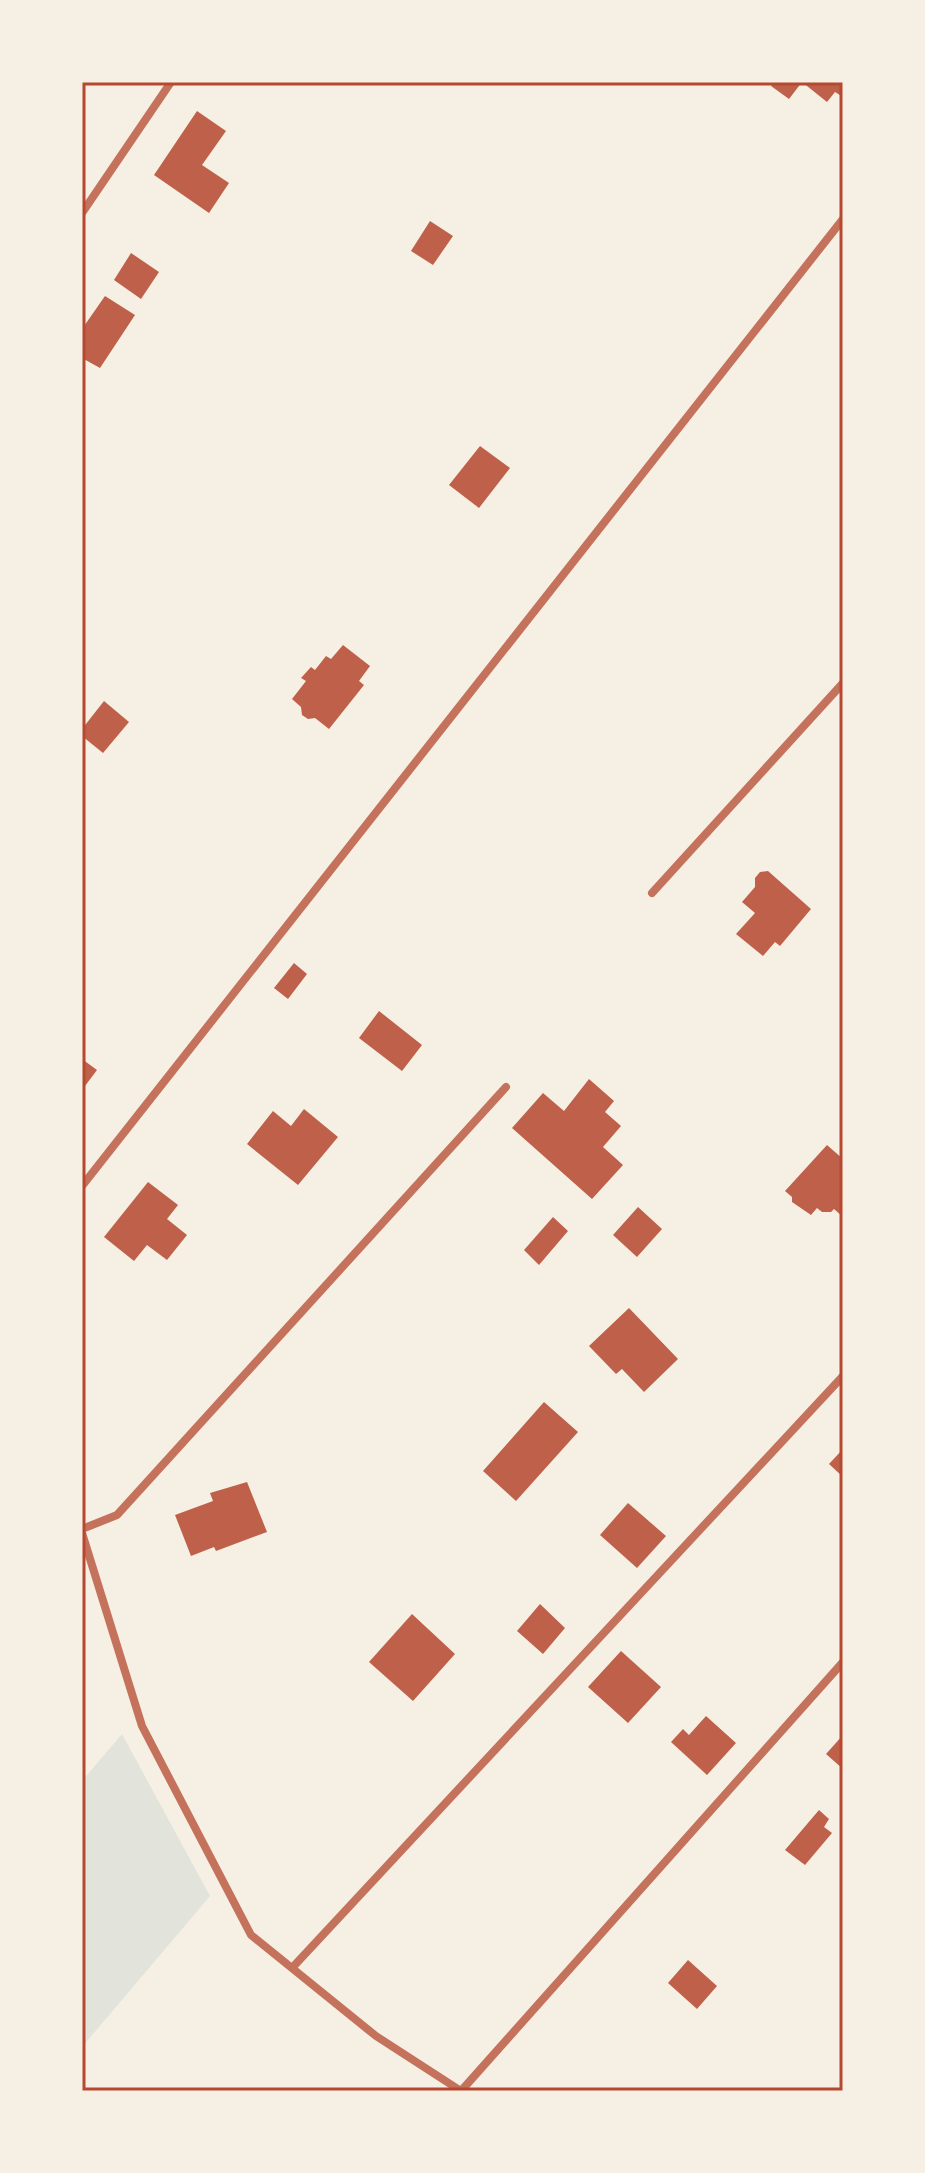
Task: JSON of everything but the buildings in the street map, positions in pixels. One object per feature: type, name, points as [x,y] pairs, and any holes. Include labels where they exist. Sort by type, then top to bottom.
[{"type":"street","points":[[82,213],[171,82]]},
{"type":"street","points":[[82,1186],[843,219]]},
{"type":"street","points":[[652,893],[843,683]]},
{"type":"street","points":[[506,1087],[117,1515],[82,1531],[142,1726],[251,1935],[376,2036],[461,2091],[843,1662]]},
{"type":"street","points":[[292,1968],[843,1376]]},
{"type":"shaded area","points":[[122,1734],[210,1896],[82,2047],[82,1781]]}]
